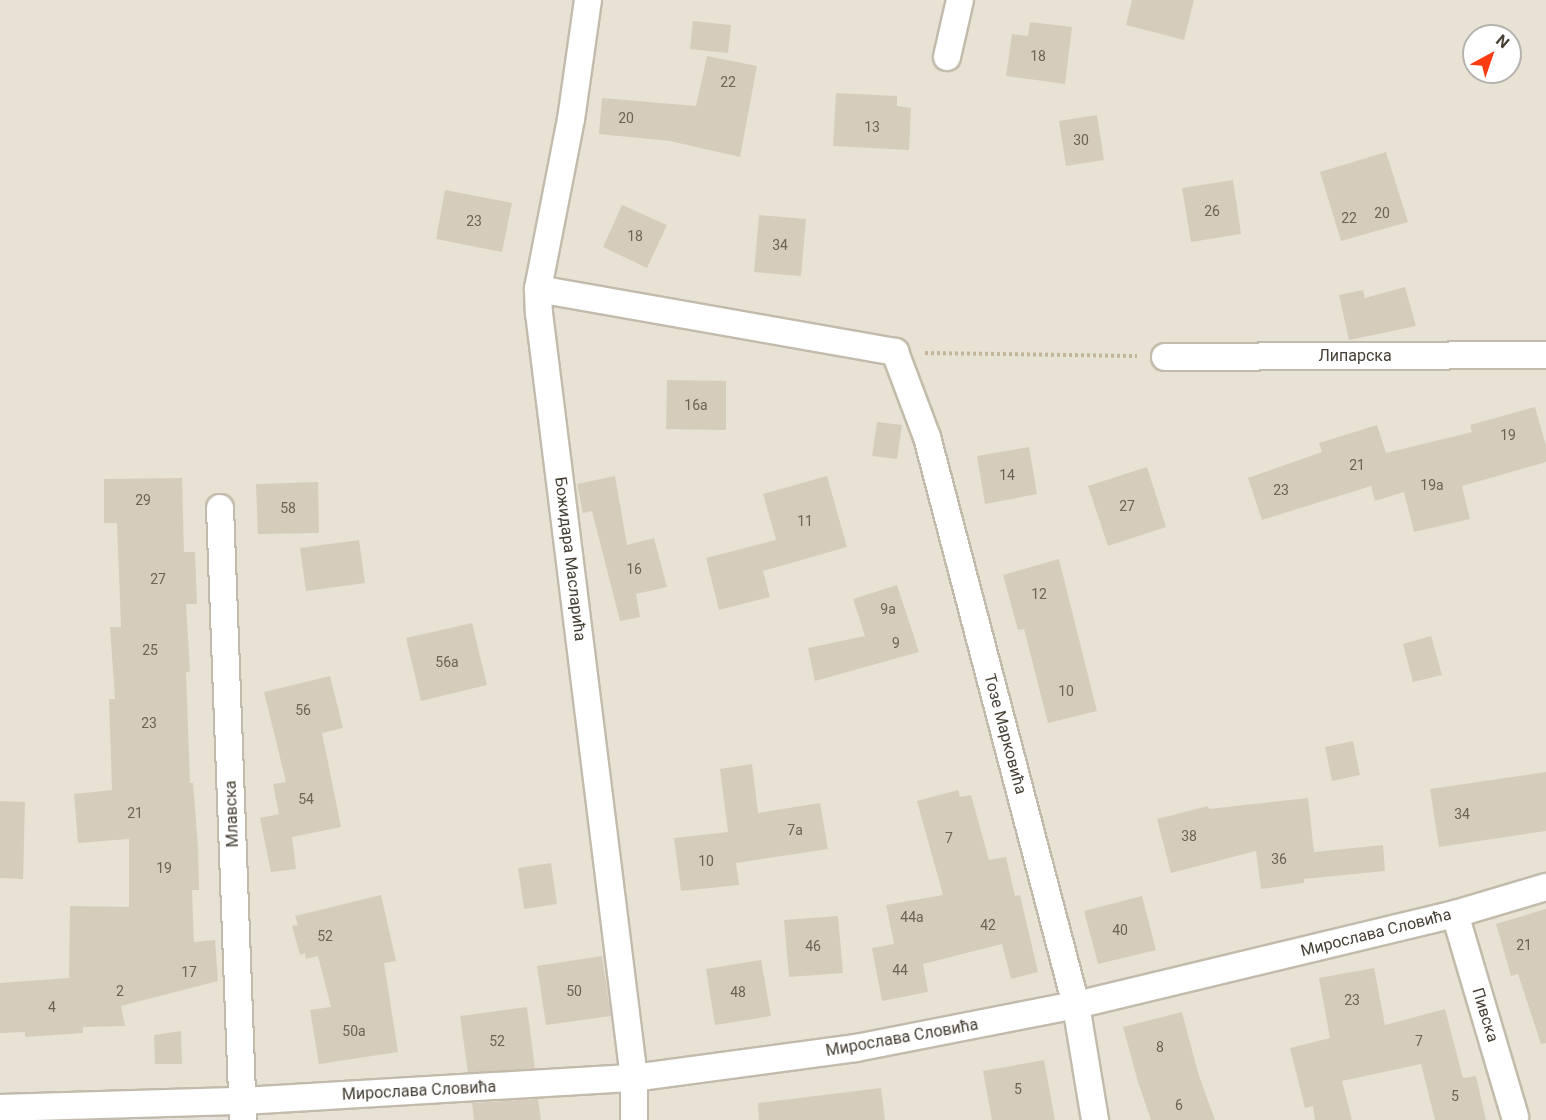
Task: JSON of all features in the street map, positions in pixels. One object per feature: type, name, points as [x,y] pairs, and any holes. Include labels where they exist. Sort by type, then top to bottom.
[{"type":"street","name":"Божидара Масларића","points":[[588,0],[572,119],[538,289],[634,1078],[634,1120]]},
{"type":"street","points":[[947,57],[960,0]]},
{"type":"street","points":[[538,289],[895,352]]},
{"type":"street","name":"Тозе Марковића","points":[[895,352],[927,437],[1076,1005],[1095,1120]]},
{"type":"street","name":"Липарска","points":[[1165,357],[1546,355]]},
{"type":"street","name":"Млавска","points":[[220,508],[243,1111]]},
{"type":"street","name":"Мирослава Словића","points":[[0,1108],[243,1111],[634,1078],[856,1047],[1076,1005],[1455,914],[1546,887]]},
{"type":"street","name":"Пивска","points":[[1455,914],[1515,1117]]},
{"type":"path","points":[[895,352],[1165,357]]},
{"type":"shaded area","points":[[0,0],[1546,0],[1546,1120],[243,1120],[0,1106]]},
{"type":"shaded area","points":[[243,1101],[243,1120],[0,1120]]},
{"type":"building","points":[[1132,0],[1194,0],[1184,40],[1126,25]]},
{"type":"building","points":[[693,21],[731,25],[728,53],[690,49]]},
{"type":"building","points":[[1030,22],[1072,27],[1065,84],[1006,76],[1012,34],[1028,36]]},
{"type":"building","points":[[707,56],[757,66],[740,157],[670,141],[599,134],[602,98],[696,106]]},
{"type":"building","points":[[836,93],[897,96],[897,106],[911,108],[909,150],[833,146]]},
{"type":"building","points":[[1097,115],[1104,160],[1066,166],[1059,121]]},
{"type":"building","points":[[1386,152],[1408,222],[1341,241],[1320,172]]},
{"type":"building","points":[[1233,180],[1241,234],[1191,242],[1182,188]]},
{"type":"building","points":[[445,190],[512,203],[502,252],[436,239]]},
{"type":"building","points":[[622,205],[667,225],[647,268],[603,247]]},
{"type":"building","points":[[759,215],[806,219],[801,276],[754,272]]},
{"type":"building","points":[[1405,287],[1416,326],[1349,340],[1339,295],[1363,290],[1365,298]]},
{"type":"building","points":[[667,380],[726,381],[726,430],[666,429]]},
{"type":"building","points":[[1535,407],[1546,446],[1546,462],[1462,486],[1470,519],[1414,532],[1404,492],[1375,501],[1371,486],[1262,520],[1248,478],[1322,452],[1319,443],[1377,425],[1386,453],[1472,432],[1470,425]]},
{"type":"building","points":[[877,422],[902,425],[897,459],[872,456]]},
{"type":"building","points":[[1029,447],[1037,494],[985,504],[977,456]]},
{"type":"building","points":[[1147,467],[1166,527],[1108,546],[1088,486]]},
{"type":"building","points":[[615,476],[627,545],[654,538],[667,587],[636,594],[640,617],[620,621],[592,511],[583,513],[577,484]]},
{"type":"building","points":[[827,476],[847,547],[763,571],[770,597],[719,610],[706,558],[776,540],[763,494]]},
{"type":"building","points":[[182,478],[184,552],[195,552],[197,604],[186,604],[190,672],[186,672],[190,783],[193,783],[198,847],[199,890],[192,890],[194,942],[215,940],[218,981],[121,1006],[125,1026],[83,1027],[83,1033],[25,1037],[25,1032],[0,1033],[0,983],[69,978],[70,906],[129,907],[129,839],[78,843],[74,794],[112,790],[109,699],[115,699],[110,627],[121,627],[117,523],[104,523],[104,479]]},
{"type":"building","points":[[318,482],[319,533],[258,534],[256,484]]},
{"type":"building","points":[[359,540],[365,583],[306,591],[300,548]]},
{"type":"building","points":[[1059,559],[1097,711],[1048,723],[1024,629],[1018,630],[1003,575]]},
{"type":"building","points":[[897,585],[919,652],[815,681],[808,648],[865,636],[853,599]]},
{"type":"building","points":[[472,623],[487,685],[421,701],[406,638]]},
{"type":"building","points":[[1431,636],[1442,675],[1413,682],[1403,644]]},
{"type":"building","points":[[330,676],[343,728],[322,733],[341,827],[292,837],[296,869],[271,872],[260,818],[279,814],[273,784],[286,782],[264,692]]},
{"type":"building","points":[[1353,741],[1360,775],[1332,781],[1325,747]]},
{"type":"building","points":[[752,764],[758,813],[820,803],[828,849],[736,863],[739,885],[681,891],[674,838],[728,832],[720,769]]},
{"type":"building","points":[[1546,772],[1546,831],[1439,847],[1430,789]]},
{"type":"building","points":[[958,790],[960,797],[971,795],[989,860],[1006,857],[1015,896],[1020,895],[1038,972],[1011,979],[1002,944],[923,964],[928,992],[882,1001],[872,948],[894,944],[886,905],[943,895],[917,801]]},
{"type":"building","points":[[1308,798],[1314,852],[1383,845],[1385,871],[1304,879],[1304,883],[1261,889],[1256,851],[1171,873],[1157,819],[1208,806],[1209,809]]},
{"type":"building","points":[[0,801],[25,802],[23,879],[0,878]]},
{"type":"building","points":[[551,863],[557,904],[524,909],[518,868]]},
{"type":"building","points":[[381,895],[396,961],[384,963],[398,1052],[319,1064],[310,1010],[331,1007],[318,956],[306,959],[305,953],[300,955],[292,926],[298,925],[295,916]]},
{"type":"building","points":[[1142,896],[1156,950],[1098,964],[1084,911]]},
{"type":"building","points":[[1546,909],[1546,1043],[1541,1044],[1518,974],[1511,976],[1496,924]]},
{"type":"building","points":[[838,916],[843,973],[789,977],[784,920]]},
{"type":"building","points":[[602,956],[611,1016],[546,1025],[537,966]]},
{"type":"building","points":[[761,960],[771,1016],[715,1025],[706,969]]},
{"type":"building","points":[[1374,968],[1385,1025],[1445,1009],[1463,1078],[1476,1076],[1486,1120],[1435,1120],[1421,1064],[1342,1081],[1352,1120],[1315,1120],[1313,1106],[1305,1108],[1290,1048],[1330,1038],[1319,978]]},
{"type":"building","points":[[527,1007],[535,1069],[468,1073],[460,1016]]},
{"type":"building","points":[[1182,1012],[1198,1073],[1215,1120],[1151,1120],[1138,1082],[1123,1027]]},
{"type":"building","points":[[181,1031],[182,1064],[155,1064],[154,1035]]},
{"type":"building","points":[[1044,1060],[1055,1120],[992,1120],[983,1071]]},
{"type":"building","points":[[881,1088],[885,1120],[759,1120],[758,1103]]},
{"type":"building","points":[[538,1099],[541,1120],[474,1120],[472,1103]]}]
